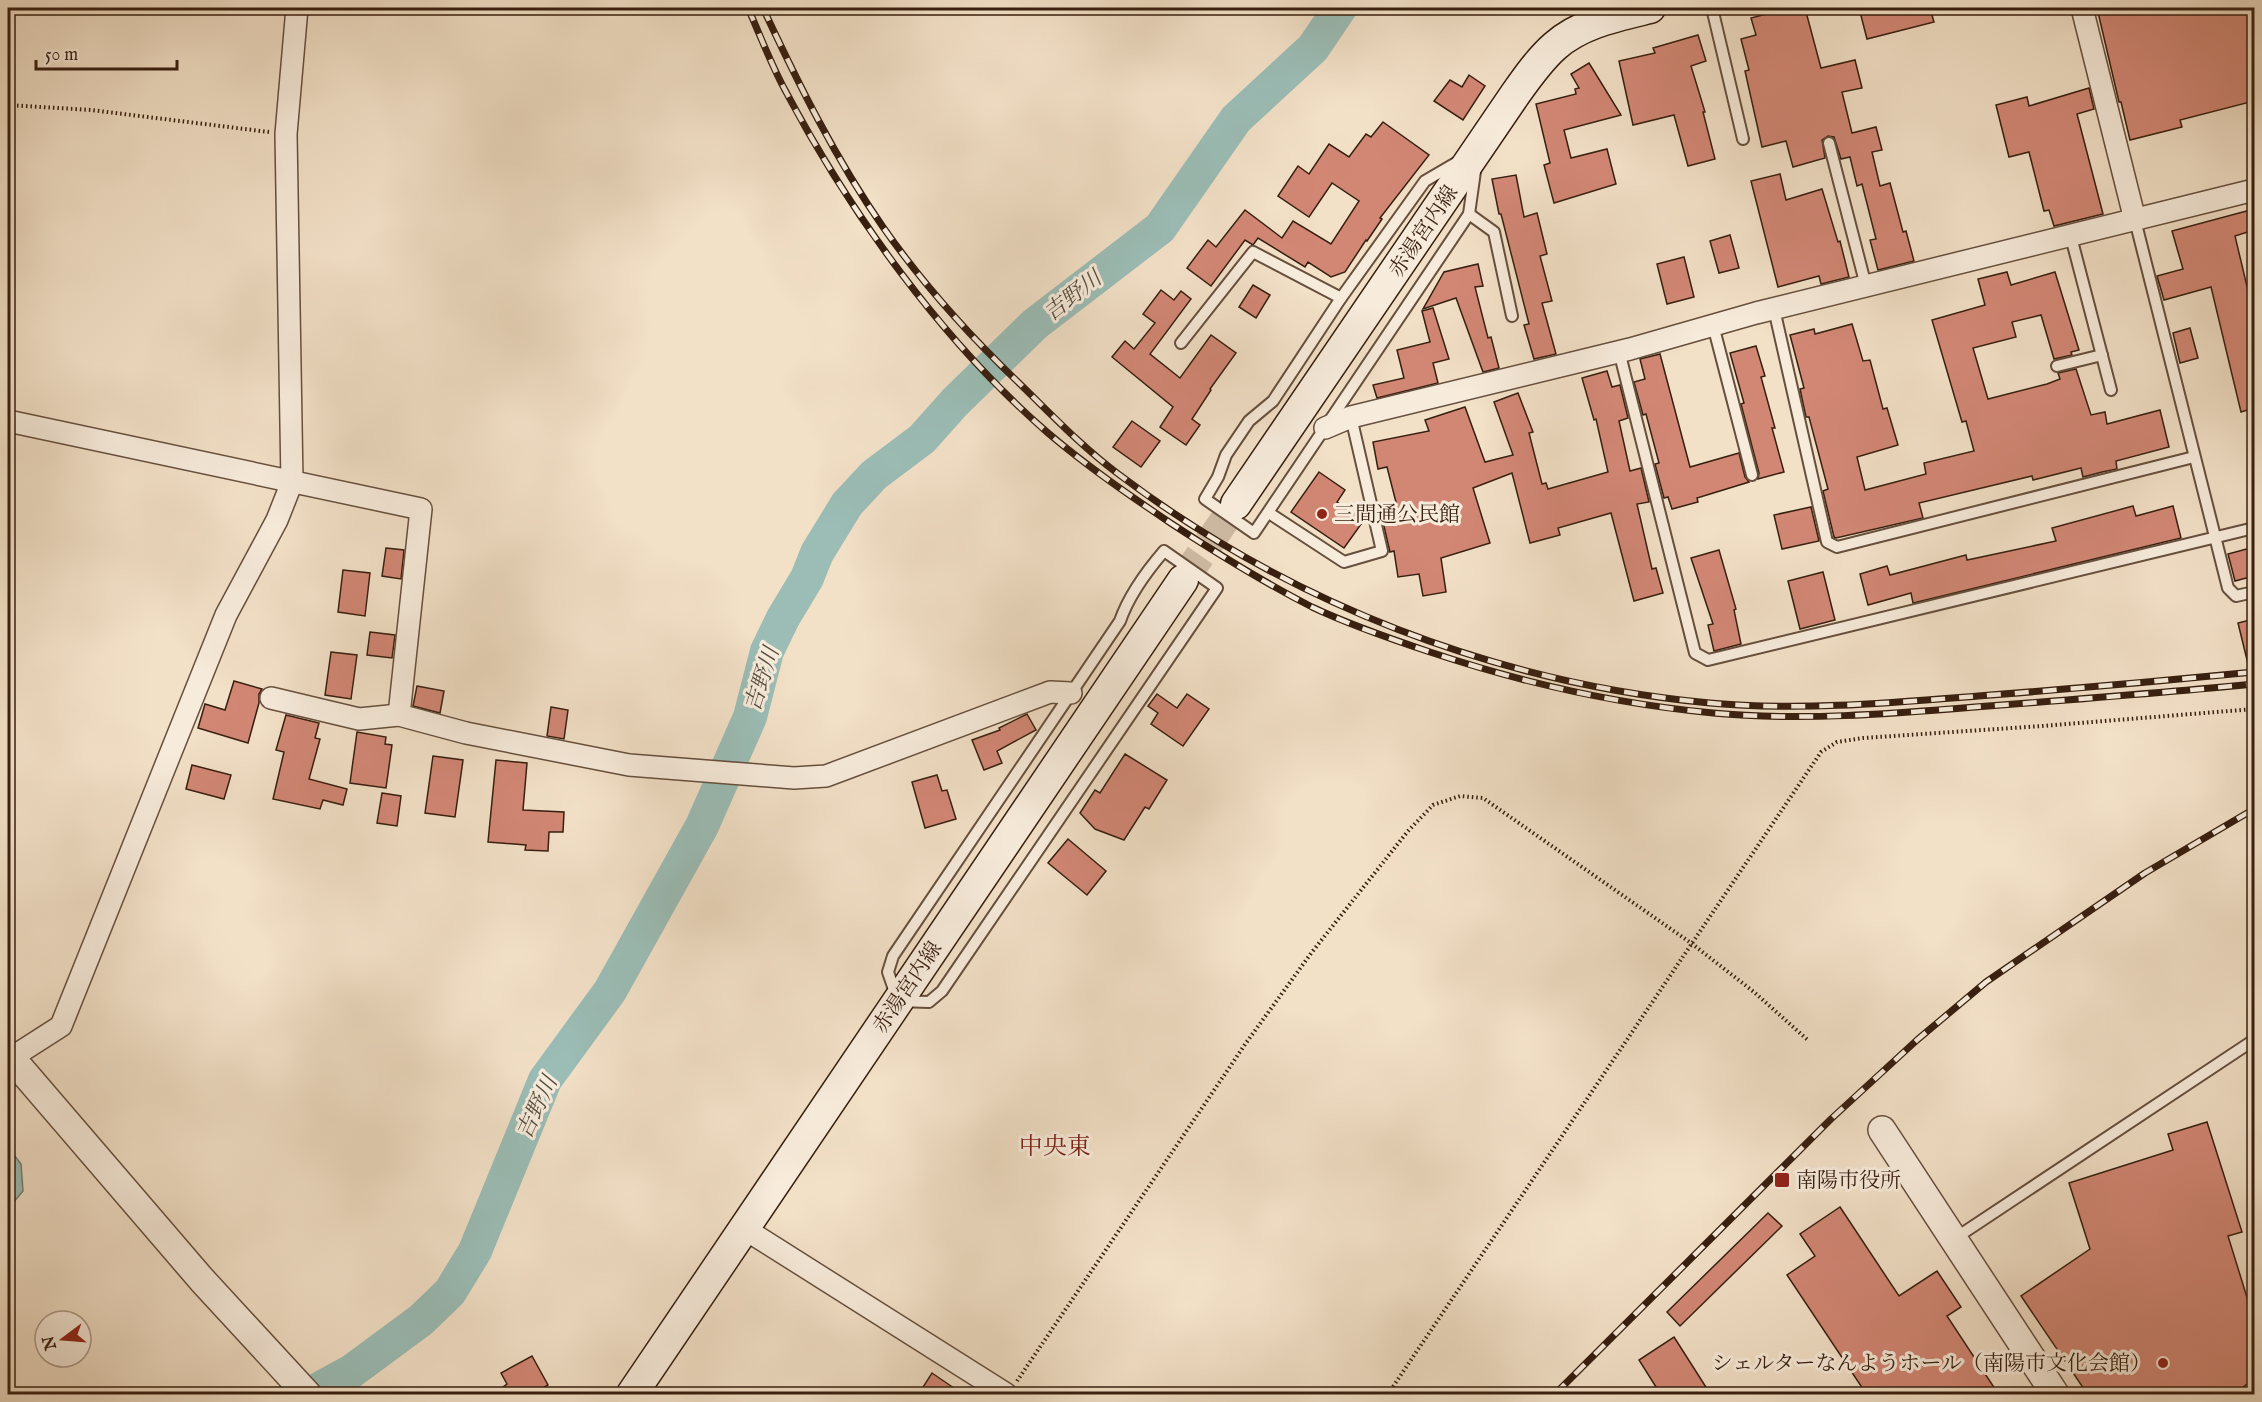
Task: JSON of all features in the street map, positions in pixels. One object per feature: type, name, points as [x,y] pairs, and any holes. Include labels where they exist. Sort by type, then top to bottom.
[{"type":"main road","name":"赤湯宮内線","points":[[1236,504],[1537,65],[1555,46],[1606,13],[1650,8]]},
{"type":"main road","name":"赤湯宮内線","points":[[632,1395],[1183,580]]},
{"type":"street","points":[[297,8],[286,134],[292,482],[277,520],[226,615],[61,1026],[9,1056],[202,1280],[307,1395]]},
{"type":"street","points":[[2082,8],[2135,220]]},
{"type":"street","points":[[1325,428],[1351,417],[2254,190]]},
{"type":"street","points":[[8,421],[422,509],[399,715]]},
{"type":"street","points":[[271,698],[359,718],[399,715],[466,733],[629,765],[794,778],[826,776],[1050,692],[1071,693]]},
{"type":"street","points":[[1882,1130],[2055,1395]]},
{"type":"street","points":[[745,1229],[1010,1390]]},
{"type":"lane","points":[[1712,8],[1743,139]]},
{"type":"lane","points":[[1829,143],[1866,286]]},
{"type":"lane","points":[[1478,150],[1469,214],[1254,533],[1205,499],[1218,477],[1226,455],[1249,421],[1273,401],[1341,298],[1425,181],[1478,150]]},
{"type":"lane","points":[[1469,214],[1494,232],[1512,316]]},
{"type":"lane","points":[[2135,220],[2228,588],[2236,596],[2254,592]]},
{"type":"lane","points":[[2071,237],[2111,390]]},
{"type":"lane","points":[[1181,343],[1253,252],[1341,298]]},
{"type":"lane","points":[[1774,309],[1827,542],[1837,547],[2194,457]]},
{"type":"lane","points":[[1713,325],[1752,476]]},
{"type":"lane","points":[[1619,351],[1695,652],[1708,660],[2254,528]]},
{"type":"lane","points":[[2057,366],[2102,355]]},
{"type":"lane","points":[[1269,513],[1344,562],[1382,551],[1351,417]]},
{"type":"lane","points":[[1164,551],[1217,588],[942,991],[929,1002],[898,1001],[888,972],[893,956],[992,813],[1120,621],[1126,606],[1148,570],[1164,551]]},
{"type":"lane","points":[[1953,1239],[2254,1040]]},
{"type":"path","points":[[8,105],[91,110],[286,134]]},
{"type":"path","points":[[1388,1395],[1821,752],[1837,742],[2254,709]]},
{"type":"path","points":[[1010,1390],[1246,1043],[1312,952],[1408,831],[1433,805],[1460,796],[1483,798],[1691,943],[1754,992],[1809,1041]]},
{"type":"water","points":[[8,1147],[21,1164],[23,1191],[8,1209]]},
{"type":"building","points":[[1790,8],[1805,8],[1821,68],[1855,60],[1862,88],[1842,92],[1852,133],[1876,127],[1882,150],[1872,152],[1880,186],[1890,183],[1903,232],[1906,231],[1914,261],[1878,270],[1870,240],[1876,239],[1862,184],[1857,186],[1850,157],[1841,159],[1834,137],[1828,136],[1822,140],[1825,158],[1793,167],[1786,141],[1762,147],[1745,71],[1749,70],[1741,39],[1756,35],[1751,18]]},
{"type":"building","points":[[1859,8],[1930,8],[1934,22],[1867,39]]},
{"type":"building","points":[[2097,8],[2254,8],[2254,101],[2180,120],[2182,127],[2130,140]]},
{"type":"building","points":[[1698,35],[1706,61],[1691,66],[1705,112],[1703,112],[1715,159],[1688,166],[1674,115],[1633,125],[1619,61],[1655,53],[1653,48]]},
{"type":"building","points":[[1589,63],[1621,115],[1564,130],[1571,158],[1607,149],[1616,184],[1554,203],[1544,165],[1550,163],[1536,104],[1576,94],[1575,89],[1579,88],[1571,74]]},
{"type":"building","points":[[1469,75],[1485,86],[1463,120],[1434,101],[1450,80],[1462,87]]},
{"type":"building","points":[[2089,88],[2094,109],[2077,114],[2103,214],[2054,226],[2049,210],[2044,211],[2029,152],[2009,157],[1996,105],[2027,97],[2029,106]]},
{"type":"building","points":[[1383,122],[1429,155],[1380,218],[1382,219],[1345,272],[1331,277],[1308,262],[1305,267],[1258,238],[1253,245],[1245,240],[1211,286],[1187,268],[1208,240],[1216,247],[1245,210],[1282,238],[1293,221],[1331,244],[1359,201],[1332,183],[1309,217],[1278,196],[1298,166],[1309,174],[1329,144],[1349,157],[1366,134],[1371,137]]},
{"type":"building","points":[[1780,174],[1786,200],[1822,189],[1838,242],[1840,241],[1849,277],[1821,284],[1819,276],[1778,287],[1751,181]]},
{"type":"building","points":[[1516,175],[1524,217],[1537,213],[1547,254],[1540,256],[1552,301],[1542,303],[1556,354],[1534,359],[1524,325],[1529,324],[1501,214],[1499,214],[1492,179]]},
{"type":"building","points":[[2254,209],[2254,230],[2235,236],[2254,316],[2254,408],[2241,412],[2211,287],[2164,300],[2157,276],[2183,269],[2172,231]]},
{"type":"building","points":[[1730,235],[1739,268],[1719,273],[1710,241]]},
{"type":"building","points":[[1684,257],[1694,297],[1667,304],[1657,264]]},
{"type":"building","points":[[1478,264],[1483,286],[1475,287],[1488,338],[1491,337],[1499,368],[1483,372],[1456,298],[1423,309],[1444,272]]},
{"type":"building","points":[[2007,272],[2011,285],[2055,272],[2079,350],[2071,352],[2072,355],[2054,359],[2041,315],[2012,322],[2016,337],[1973,348],[1988,399],[2047,384],[2060,379],[2058,373],[2076,369],[2091,415],[2105,412],[2107,424],[2160,410],[2169,447],[2116,461],[2117,469],[2083,477],[2081,468],[2033,480],[2032,476],[1919,503],[1923,518],[1834,537],[1823,491],[1828,489],[1809,417],[1806,417],[1800,389],[1804,388],[1790,335],[1814,329],[1815,334],[1852,324],[1863,361],[1870,360],[1883,409],[1887,408],[1898,445],[1857,457],[1865,490],[1926,474],[1924,463],[1974,451],[1966,421],[1962,422],[1932,320],[1985,305],[1978,279]]},
{"type":"building","points":[[1253,285],[1270,295],[1256,318],[1239,307]]},
{"type":"building","points":[[1161,290],[1174,300],[1181,291],[1191,299],[1150,354],[1180,378],[1211,335],[1236,353],[1192,419],[1200,425],[1186,445],[1160,427],[1173,407],[1112,357],[1125,341],[1134,349],[1155,323],[1143,314]]},
{"type":"building","points":[[1433,308],[1449,359],[1433,363],[1438,383],[1377,398],[1373,385],[1404,378],[1397,350],[1430,342],[1422,311]]},
{"type":"building","points":[[2190,328],[2198,358],[2180,363],[2173,333]]},
{"type":"building","points":[[1756,346],[1765,376],[1761,377],[1784,472],[1758,479],[1759,473],[1741,404],[1744,403],[1730,353]]},
{"type":"building","points":[[1660,354],[1690,467],[1739,453],[1745,477],[1749,482],[1697,498],[1698,502],[1672,509],[1668,497],[1664,498],[1655,464],[1659,463],[1646,414],[1643,415],[1634,382],[1645,379],[1640,359]]},
{"type":"building","points":[[1607,371],[1612,387],[1620,385],[1628,418],[1619,421],[1630,471],[1641,468],[1649,502],[1637,504],[1652,569],[1656,568],[1663,593],[1634,601],[1611,513],[1558,528],[1560,535],[1530,543],[1512,473],[1473,488],[1490,543],[1441,558],[1446,592],[1423,596],[1419,574],[1398,577],[1394,551],[1390,552],[1383,522],[1400,518],[1387,467],[1378,469],[1373,442],[1429,431],[1425,420],[1465,407],[1485,462],[1513,455],[1494,402],[1518,393],[1533,432],[1529,433],[1542,484],[1546,483],[1548,489],[1608,472],[1596,419],[1594,420],[1582,378]]},
{"type":"building","points":[[1132,421],[1160,441],[1141,467],[1113,447]]},
{"type":"building","points":[[1319,472],[1345,490],[1337,502],[1364,520],[1344,548],[1291,512]]},
{"type":"building","points":[[2133,506],[2136,516],[2173,506],[2181,538],[1913,603],[1911,593],[1868,605],[1860,574],[1887,566],[1890,575],[1966,555],[1967,560],[2056,541],[2052,528]]},
{"type":"building","points":[[1811,507],[1819,541],[1782,549],[1774,515]]},
{"type":"building","points":[[2254,547],[2254,576],[2235,581],[2228,554]]},
{"type":"building","points":[[386,548],[404,550],[401,579],[382,576]]},
{"type":"building","points":[[1719,550],[1736,609],[1734,610],[1741,644],[1714,651],[1708,625],[1713,624],[1691,558]]},
{"type":"building","points":[[343,570],[370,573],[365,616],[338,612]]},
{"type":"building","points":[[1823,572],[1835,620],[1800,629],[1788,581]]},
{"type":"building","points":[[2254,619],[2254,667],[2249,668],[2238,623]]},
{"type":"building","points":[[370,632],[395,635],[392,658],[367,655]]},
{"type":"building","points":[[331,652],[357,655],[351,699],[325,695]]},
{"type":"building","points":[[234,681],[262,689],[248,743],[198,728],[205,704],[225,710]]},
{"type":"building","points":[[417,686],[444,691],[440,713],[413,706]]},
{"type":"building","points":[[1157,694],[1177,708],[1187,694],[1209,709],[1183,746],[1151,724],[1158,713],[1148,706]]},
{"type":"building","points":[[551,707],[568,710],[564,739],[547,736]]},
{"type":"building","points":[[1027,714],[1036,730],[997,751],[1002,763],[984,770],[972,740],[1000,730],[999,728]]},
{"type":"building","points":[[286,715],[319,723],[315,738],[320,739],[309,779],[347,789],[343,805],[323,800],[320,809],[273,799],[284,752],[276,750]]},
{"type":"building","points":[[357,732],[386,737],[385,744],[392,745],[386,788],[350,783]]},
{"type":"building","points":[[1125,754],[1167,780],[1149,809],[1145,807],[1124,840],[1095,829],[1080,813],[1095,790],[1100,793]]},
{"type":"building","points":[[433,756],[463,760],[455,817],[425,813]]},
{"type":"building","points":[[496,760],[527,763],[523,810],[564,812],[563,832],[549,832],[548,851],[525,850],[526,845],[488,842]]},
{"type":"building","points":[[192,765],[231,775],[224,799],[186,789]]},
{"type":"building","points":[[937,775],[942,791],[947,790],[956,819],[925,828],[912,782]]},
{"type":"building","points":[[382,793],[401,796],[397,826],[377,823]]},
{"type":"building","points":[[1068,839],[1106,871],[1087,895],[1048,863]]},
{"type":"building","points":[[2207,1122],[2242,1232],[2228,1236],[2254,1320],[2254,1379],[2232,1395],[2088,1395],[2021,1296],[2090,1249],[2069,1183],[2173,1150],[2168,1134]]},
{"type":"building","name":"南陽市役所","points":[[1840,1207],[1899,1296],[1937,1271],[1961,1307],[1947,1316],[1999,1395],[1867,1395],[1787,1275],[1815,1256],[1800,1234]]},
{"type":"building","points":[[1768,1213],[1782,1226],[1680,1326],[1667,1312]]},
{"type":"building","points":[[1674,1337],[1711,1395],[1661,1395],[1639,1360]]},
{"type":"building","points":[[532,1356],[548,1385],[531,1395],[492,1395],[507,1384],[501,1373]]},
{"type":"building","points":[[932,1373],[964,1395],[918,1395]]},
{"type":"waterway","name":"吉野川","points":[[310,1394],[352,1371],[421,1320],[450,1292],[475,1251],[545,1080],[610,991],[702,826],[750,717],[767,651],[783,618],[807,578],[817,553],[847,504],[874,475],[922,439],[955,402],[1035,324],[1160,228],[1236,119],[1313,48],[1340,8]]},
{"type":"tunnel","points":[[1183,580],[1236,504]]},
{"type":"railway","points":[[748,8],[785,90],[839,183],[901,273],[971,358],[1048,433],[1109,480],[1224,557],[1326,614],[1430,652],[1535,683],[1605,698],[1713,713],[1778,716],[1877,714],[2254,684]]},
{"type":"railway","points":[[763,8],[818,120],[865,201],[914,268],[982,346],[1066,429],[1117,473],[1183,519],[1252,561],[1324,598],[1397,629],[1473,656],[1551,677],[1630,693],[1710,703],[1777,706],[1878,703],[2082,688],[2254,672]]},
{"type":"railway","points":[[1555,1394],[1831,1119],[1917,1040],[1986,982],[2145,873],[2254,809]]},
{"type":"place","name":"三間通公民館","points":[[1322,514]]},
{"type":"place","name":"南陽市役所","points":[[1782,1180]]},
{"type":"place","name":"シェルターなんようホール（南陽市文化会館）","points":[[2163,1363]]},
{"type":"district","name":"中央東","points":[[1055,1146]]}]
